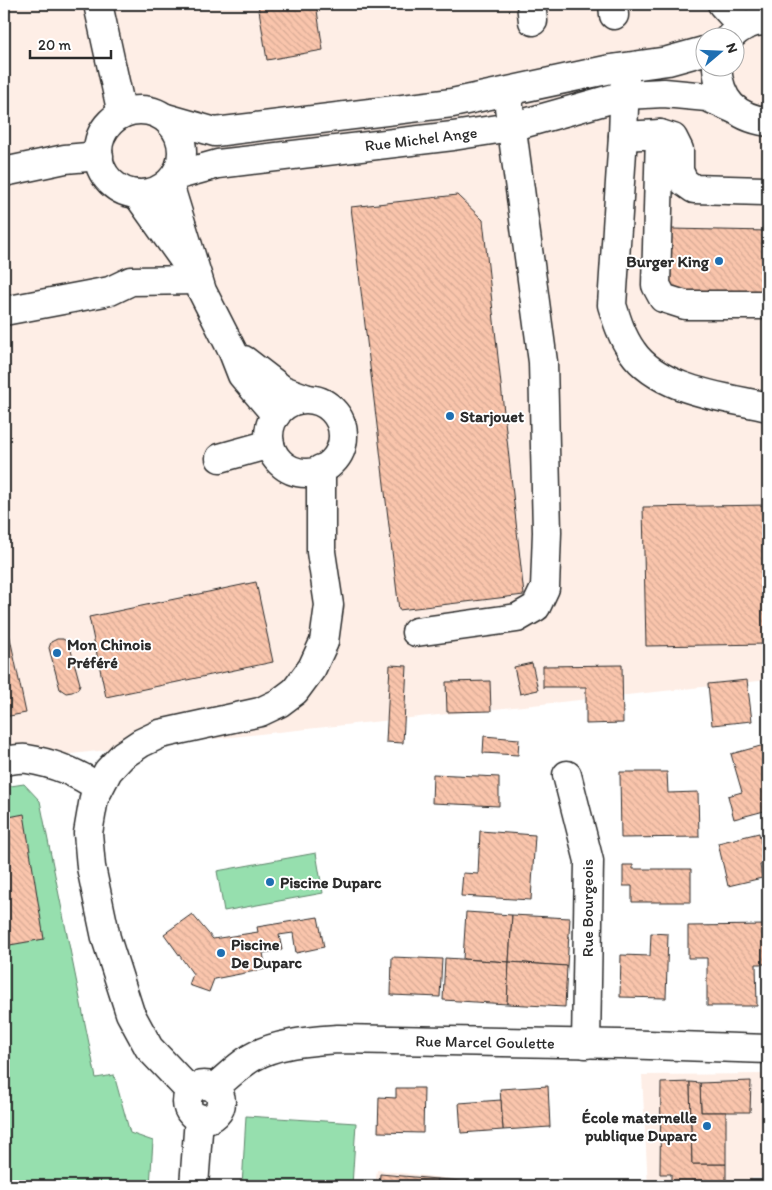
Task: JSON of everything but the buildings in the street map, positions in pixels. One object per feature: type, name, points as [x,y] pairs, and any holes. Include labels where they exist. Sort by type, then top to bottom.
[{"type":"street","points":[[98,4],[122,114]]},
{"type":"street","points":[[722,4],[754,24]]},
{"type":"street","name":"Rue Michel Ange","points":[[166,118],[215,132],[452,103],[592,73],[668,61],[694,53]]},
{"type":"street","points":[[626,67],[612,305],[620,330],[633,353],[657,375],[686,389],[768,407]]},
{"type":"street","points":[[718,78],[724,97],[756,121]]},
{"type":"street","points":[[416,632],[517,618],[536,607],[546,588],[547,532],[543,362],[507,92]]},
{"type":"street","name":"Rue Michel Ange","points":[[172,180],[218,164],[453,136],[511,127],[625,95],[664,92],[707,97],[756,121]]},
{"type":"street","points":[[133,110],[144,110],[166,118],[176,130],[182,145],[182,161],[172,180],[159,190],[148,194],[123,191],[111,182],[102,170],[99,144],[104,132],[111,121],[133,110]]},
{"type":"street","points":[[623,136],[660,134],[674,138],[679,150],[679,171],[684,182],[694,189],[764,191]]},
{"type":"street","points":[[660,134],[656,285],[663,298],[686,305],[768,305]]},
{"type":"street","points":[[4,172],[65,158],[99,156]]},
{"type":"street","points":[[172,180],[198,280]]},
{"type":"street","points":[[137,194],[198,280],[242,374],[276,415]]},
{"type":"street","points":[[4,312],[110,291],[131,282],[198,280]]},
{"type":"street","points":[[233,352],[283,390],[305,398],[318,400],[329,406],[337,416],[342,427],[343,440],[340,452],[332,462],[312,472],[293,470],[278,460],[270,444],[269,434],[271,424],[284,406],[294,400],[305,398]]},
{"type":"street","points":[[220,458],[270,444]]},
{"type":"street","points":[[194,1186],[199,1118],[206,1119],[218,1112],[221,1106],[221,1099],[202,1089],[149,1048],[130,1013],[106,938],[91,867],[88,833],[94,798],[108,771],[124,755],[141,743],[160,734],[260,712],[279,703],[295,691],[312,668],[324,642],[330,605],[322,552],[321,469]]},
{"type":"street","points":[[293,470],[322,552]]},
{"type":"street","points":[[4,761],[25,758],[54,766],[84,777],[99,788]]},
{"type":"street","name":"Rue Bourgeois","points":[[567,775],[589,861],[586,1044]]},
{"type":"street","name":"Rue Marcel Goulette","points":[[202,1089],[251,1057],[272,1049],[304,1041],[338,1039],[768,1049]]},
{"type":"shaded area","points":[[4,4],[768,4],[768,680],[4,761]]},
{"type":"shaded area","name":"École maternelle publique Duparc","points":[[768,1074],[768,1178],[752,1178],[752,1186],[648,1186],[642,1075]]},
{"type":"shaded area","points":[[377,1170],[510,1186],[375,1186]]},
{"type":"green space","points":[[24,784],[40,801],[96,1078],[114,1075],[130,1133],[153,1141],[150,1186],[4,1186],[4,787]]},
{"type":"green space","name":"Piscine Duparc","points":[[316,853],[323,893],[224,911],[217,871]]},
{"type":"green space","points":[[246,1116],[356,1123],[352,1186],[242,1186]]},
{"type":"place","name":"Burger King","points":[[719,261]]},
{"type":"place","name":"Starjouet","points":[[450,416]]},
{"type":"place","name":"Mon Chinois Préféré","points":[[57,653]]},
{"type":"place","name":"Piscine Duparc","points":[[270,882]]},
{"type":"place","name":"Piscine De Duparc","points":[[221,953]]},
{"type":"place","name":"École maternelle publique Duparc","points":[[707,1126]]}]
